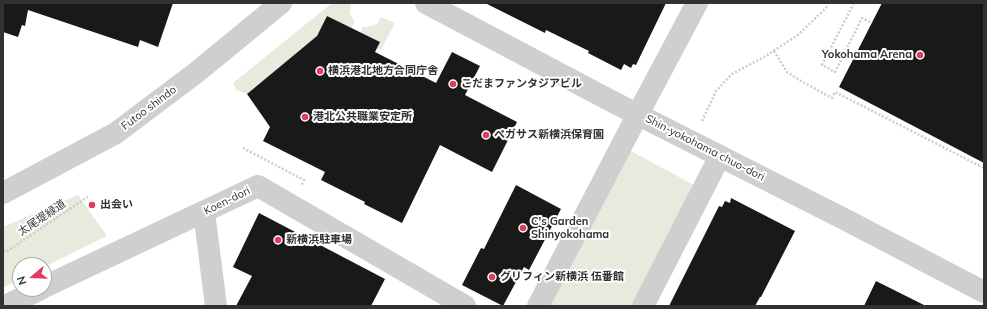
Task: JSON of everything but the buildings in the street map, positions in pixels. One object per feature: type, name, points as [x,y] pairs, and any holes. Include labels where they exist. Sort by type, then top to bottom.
[{"type":"street","name":"Futoo shindo","points":[[3,193],[116,133],[197,72],[281,3]]},
{"type":"street","name":"Shin-yokohama chuo-dori","points":[[426,3],[984,292]]},
{"type":"street","points":[[538,306],[697,3]]},
{"type":"street","points":[[643,306],[720,156]]},
{"type":"street","name":"Koen-dori","points":[[52,284],[258,186],[465,306]]},
{"type":"street","points":[[204,212],[216,306]]},
{"type":"street","points":[[5,306],[24,297]]},
{"type":"path","points":[[702,121],[716,92],[732,74],[774,51],[798,35],[826,8],[828,3]]},
{"type":"path","points":[[854,3],[822,65],[835,72],[862,18],[872,23]]},
{"type":"path","points":[[774,51],[786,72],[801,81],[832,98],[835,92],[984,168]]},
{"type":"path","points":[[243,148],[304,180],[301,187]]},
{"type":"path","name":"太尾堤緑道","points":[[3,252],[6,252],[90,196]]},
{"type":"shaded area","points":[[332,3],[351,3],[350,13],[355,22],[351,28],[327,16],[317,36],[247,94],[236,90],[233,83]]},
{"type":"shaded area","points":[[381,17],[395,23],[381,50],[377,48],[380,42],[360,32],[363,27],[377,24]]},
{"type":"shaded area","points":[[629,150],[696,186],[633,306],[548,306]]},
{"type":"shaded area","points":[[78,195],[107,236],[52,263],[52,257],[12,257],[12,283],[3,288],[3,227]]},
{"type":"place","name":"Yokohama Arena","points":[[920,55]]},
{"type":"place","name":"横浜港北地方合同庁舎","points":[[320,71]]},
{"type":"place","name":"こだまファンタジアビル","points":[[453,84]]},
{"type":"place","name":"港北公共職業安定所","points":[[305,117]]},
{"type":"place","name":"ペガサス新横浜保育園","points":[[486,135]]},
{"type":"place","name":"出会い","points":[[92,205]]},
{"type":"place","name":"C's Garden Shinyokohama","points":[[523,228]]},
{"type":"place","name":"新横浜駐車場","points":[[278,240]]},
{"type":"place","name":"グリフィン新横浜 伍番館","points":[[492,277]]}]
